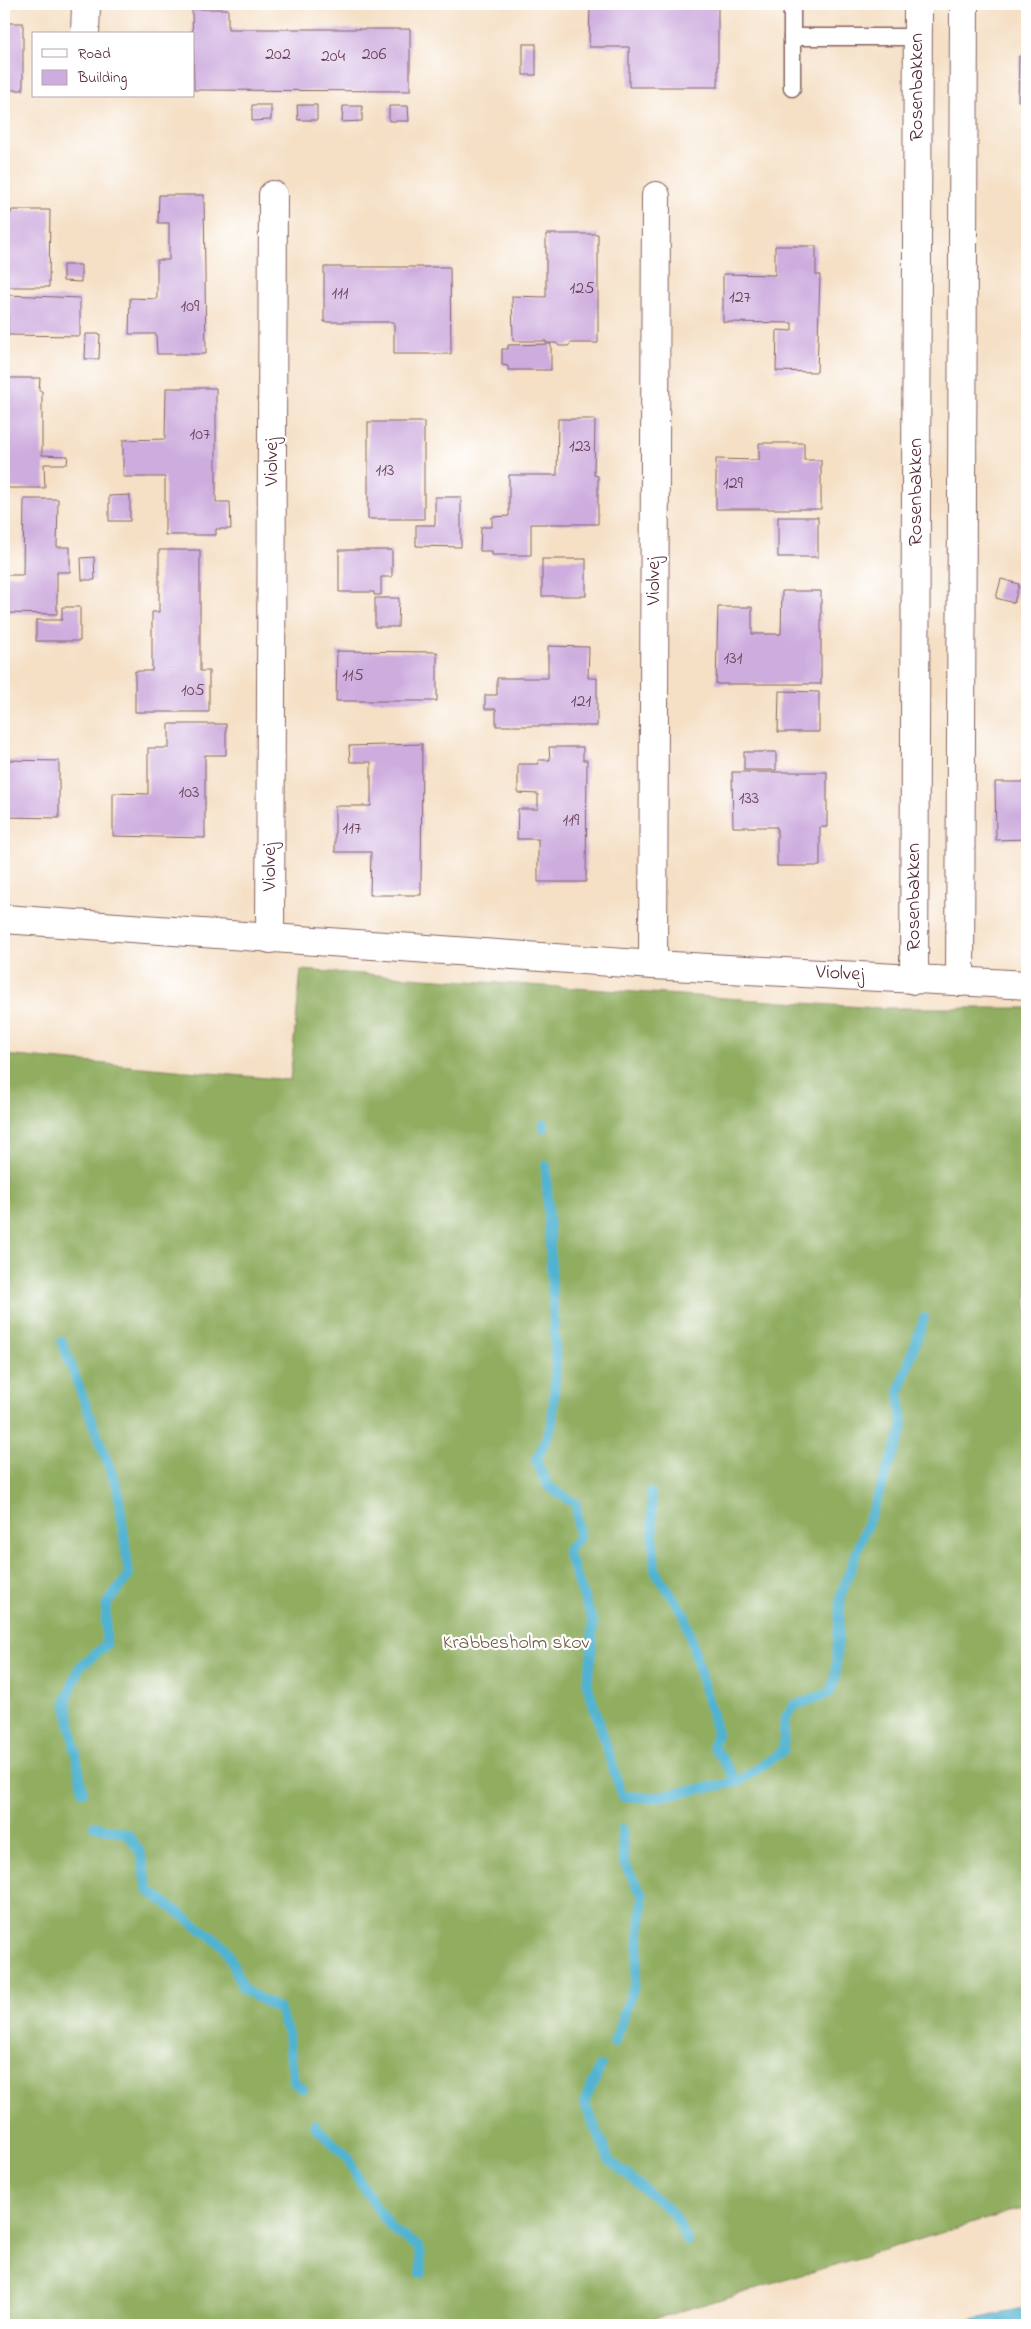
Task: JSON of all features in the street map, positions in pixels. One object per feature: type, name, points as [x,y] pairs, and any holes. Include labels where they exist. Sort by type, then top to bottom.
[{"type":"street","points":[[86,4],[86,32]]},
{"type":"street","name":"Rosenbakken","points":[[914,980],[918,4]]},
{"type":"street","points":[[960,982],[964,4]]},
{"type":"street","name":"Violvej","points":[[270,939],[273,195]]},
{"type":"street","name":"Violvej","points":[[653,965],[656,196]]},
{"type":"street","name":"Violvej","points":[[4,919],[653,965],[1027,985]]},
{"type":"lane","points":[[792,4],[792,88]]},
{"type":"lane","points":[[792,37],[918,37]]},
{"type":"green space","name":"Krabbesholm skov","points":[[301,970],[877,1008],[1027,1008],[1027,2207],[635,2325],[4,2325],[4,1055],[290,1080]]},
{"type":"water","points":[[1027,2308],[1027,2325],[948,2325]]},
{"type":"building","points":[[590,4],[718,4],[718,87],[629,87],[629,47],[589,47]]},
{"type":"building","points":[[192,9],[228,9],[228,29],[410,29],[410,91],[195,90],[195,32],[193,32]]},
{"type":"building","points":[[4,23],[23,23],[23,90],[4,90]]},
{"type":"building","points":[[523,44],[536,44],[536,75],[523,75]]},
{"type":"building","points":[[1019,56],[1027,56],[1027,101],[1018,101]]},
{"type":"building","points":[[252,105],[271,105],[271,120],[252,121]]},
{"type":"building","points":[[297,105],[317,105],[317,120],[298,120]]},
{"type":"building","points":[[343,106],[362,106],[362,121],[342,122]]},
{"type":"building","points":[[389,106],[408,106],[409,121],[389,121]]},
{"type":"building","points":[[159,195],[204,195],[206,354],[157,354],[156,334],[129,334],[130,298],[157,299],[157,260],[169,260],[169,223],[158,223]]},
{"type":"building","points":[[12,210],[50,210],[49,287],[4,287],[4,213],[11,213]]},
{"type":"building","points":[[546,234],[598,234],[598,343],[571,343],[568,346],[559,346],[556,343],[546,343],[546,341],[513,341],[512,296],[546,297]]},
{"type":"building","points":[[775,246],[816,246],[816,275],[820,275],[817,372],[776,371],[777,330],[792,331],[792,323],[723,322],[723,274],[775,275]]},
{"type":"building","points":[[63,265],[81,265],[81,282],[63,281]]},
{"type":"building","points":[[324,267],[450,267],[451,354],[394,354],[394,322],[324,322]]},
{"type":"building","points":[[8,295],[80,298],[80,336],[8,335]]},
{"type":"building","points":[[86,334],[100,334],[99,359],[85,359]]},
{"type":"building","points":[[551,344],[551,370],[508,370],[508,366],[502,365],[502,349],[508,349],[508,345]]},
{"type":"building","points":[[4,378],[40,378],[39,391],[42,391],[42,455],[68,456],[67,464],[44,464],[45,488],[4,488]]},
{"type":"building","points":[[166,388],[216,388],[216,502],[230,502],[231,529],[216,529],[216,535],[165,535],[165,477],[123,477],[123,440],[165,439]]},
{"type":"building","points":[[558,419],[595,419],[594,475],[598,476],[598,524],[531,524],[531,555],[492,555],[492,551],[480,551],[481,527],[492,527],[492,517],[509,516],[509,475],[557,475]]},
{"type":"building","points":[[368,422],[424,422],[424,519],[368,519]]},
{"type":"building","points":[[759,443],[804,443],[804,460],[821,460],[821,509],[716,509],[716,459],[759,460]]},
{"type":"building","points":[[130,495],[130,521],[109,521],[109,496]]},
{"type":"building","points":[[435,497],[461,497],[461,547],[416,546],[416,525],[435,525]]},
{"type":"building","points":[[24,499],[58,499],[57,547],[70,547],[70,572],[57,572],[57,614],[4,613],[4,575],[23,575]]},
{"type":"building","points":[[778,517],[818,517],[818,557],[778,557]]},
{"type":"building","points":[[159,550],[200,550],[200,671],[209,671],[209,712],[135,712],[135,671],[152,671],[152,612],[159,612]]},
{"type":"building","points":[[339,550],[392,550],[392,577],[381,577],[381,595],[374,595],[374,592],[339,592]]},
{"type":"building","points":[[94,557],[95,580],[82,580],[81,558]]},
{"type":"building","points":[[542,559],[586,559],[586,596],[542,596]]},
{"type":"building","points":[[1001,579],[1019,584],[1014,603],[996,598]]},
{"type":"building","points":[[782,591],[821,591],[821,684],[716,684],[718,607],[752,607],[752,634],[781,634]]},
{"type":"building","points":[[375,598],[399,598],[398,627],[375,627]]},
{"type":"building","points":[[62,607],[80,607],[80,641],[36,641],[36,620],[62,620]]},
{"type":"building","points":[[548,646],[589,647],[588,678],[597,678],[597,726],[496,726],[496,709],[485,709],[485,695],[497,695],[497,678],[548,678]]},
{"type":"building","points":[[337,651],[437,652],[437,701],[336,701]]},
{"type":"building","points":[[779,691],[819,692],[819,732],[778,732]]},
{"type":"building","points":[[169,724],[226,724],[226,755],[205,755],[205,838],[113,836],[113,793],[148,794],[148,748],[169,748]]},
{"type":"building","points":[[422,744],[421,895],[370,895],[371,852],[335,852],[335,806],[371,806],[371,762],[350,762],[349,746]]},
{"type":"building","points":[[549,747],[583,747],[583,760],[587,760],[586,882],[538,882],[538,839],[517,839],[518,809],[538,809],[538,794],[518,793],[518,764],[539,764],[538,760],[550,760]]},
{"type":"building","points":[[744,752],[776,752],[776,770],[744,770]]},
{"type":"building","points":[[4,760],[59,761],[59,818],[4,817]]},
{"type":"building","points":[[732,772],[827,772],[827,827],[820,827],[820,866],[777,866],[777,827],[733,827]]},
{"type":"building","points":[[995,782],[1027,782],[1027,839],[996,840]]},
{"type":"waterway","points":[[546,1166],[556,1363],[552,1425],[536,1461],[549,1487],[576,1504],[579,1537],[567,1551],[593,1622],[591,1660],[587,1684],[622,1796],[650,1798],[738,1782],[783,1751],[785,1718],[793,1706],[829,1693],[835,1679],[841,1595],[903,1428],[899,1392],[924,1318]]},
{"type":"waterway","points":[[62,1342],[118,1490],[129,1575],[106,1605],[106,1645],[79,1668],[66,1701],[83,1792]]},
{"type":"waterway","points":[[651,1493],[655,1571],[684,1614],[717,1733],[713,1746],[738,1782]]},
{"type":"waterway","points":[[94,1826],[128,1834],[141,1854],[148,1890],[225,1947],[244,1990],[279,2009],[288,2034],[294,2082],[303,2089]]},
{"type":"waterway","points":[[614,2043],[635,1983],[643,1896],[624,1863],[622,1829]]},
{"type":"waterway","points":[[601,2066],[584,2102],[609,2160],[673,2213],[687,2241]]},
{"type":"waterway","points":[[315,2124],[316,2128],[346,2155],[361,2184],[391,2228],[420,2248],[421,2273]]}]
